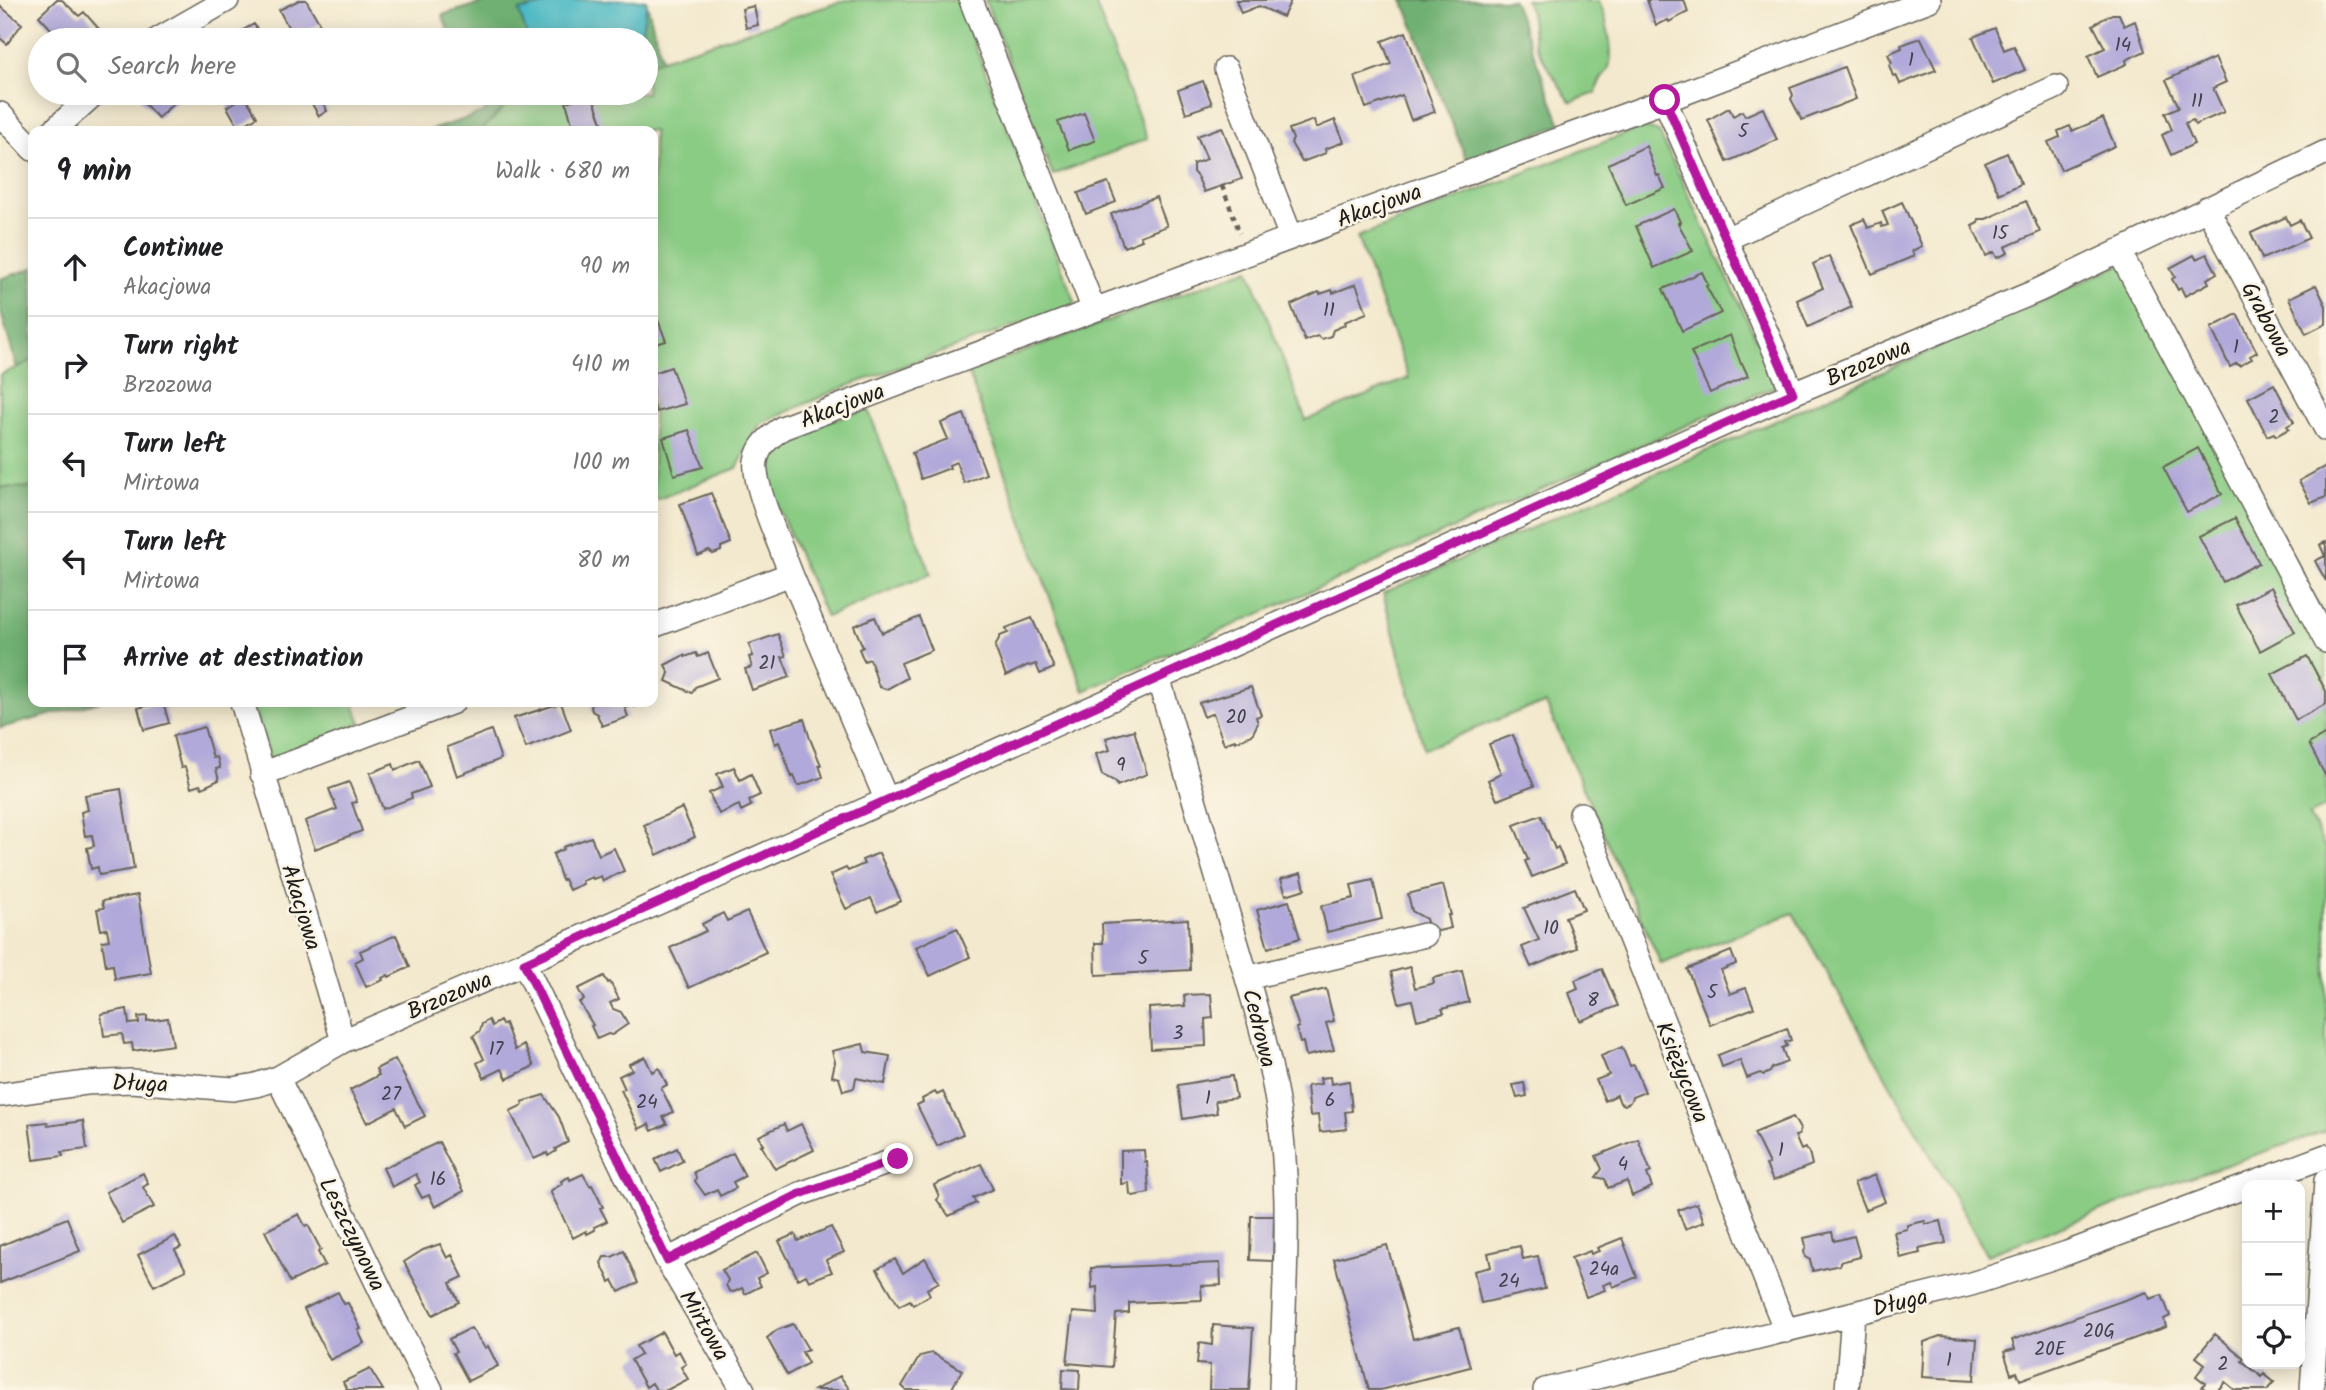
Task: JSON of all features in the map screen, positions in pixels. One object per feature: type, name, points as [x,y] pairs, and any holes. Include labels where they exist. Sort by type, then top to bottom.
[{"type":"street","points":[[178,28],[227,0]]},
{"type":"street","points":[[971,0],[1094,310]]},
{"type":"street","name":"Akacjowa","points":[[887,801],[792,574],[756,478],[756,460],[764,442],[782,428],[1928,0]]},
{"type":"street","points":[[1226,69],[1291,237]]},
{"type":"street","points":[[1726,239],[2056,88]]},
{"type":"street","points":[[1665,100],[1793,393]]},
{"type":"street","points":[[58,126],[81,105]]},
{"type":"street","points":[[0,114],[28,144]]},
{"type":"street","name":"Brzozowa","points":[[278,1078],[343,1041],[887,801],[1793,393],[2039,290],[2326,152]]},
{"type":"street","name":"Grabowa","points":[[2207,208],[2326,429]]},
{"type":"street","points":[[2119,251],[2326,641]]},
{"type":"street","points":[[658,624],[792,574]]},
{"type":"street","name":"Cedrowa","points":[[1158,677],[1247,978],[1273,1079],[1284,1166],[1285,1262],[1281,1390]]},
{"type":"street","name":"Akacjowa","points":[[243,707],[343,1041]]},
{"type":"street","points":[[262,774],[440,707]]},
{"type":"street","name":"Księżycowa","points":[[1581,814],[1786,1331]]},
{"type":"street","points":[[1247,978],[1425,935]]},
{"type":"street","name":"Mirtowa","points":[[524,963],[667,1260],[743,1390]]},
{"type":"street","name":"Długa","points":[[0,1095],[86,1083],[131,1081],[233,1089],[278,1078]]},
{"type":"street","name":"Leszczynowa","points":[[278,1078],[431,1390]]},
{"type":"street","points":[[667,1260],[800,1194],[898,1159]]},
{"type":"street","name":"Długa","points":[[2266,1180],[2325,1161]]},
{"type":"street","points":[[2317,1381],[2326,1181]]},
{"type":"street","name":"Długa","points":[[1545,1390],[1952,1289],[2032,1265],[2242,1188]]},
{"type":"street","points":[[1847,1390],[1853,1315]]},
{"type":"path","points":[[1222,186],[1248,253]]},
{"type":"green space","points":[[493,0],[646,0],[653,28],[448,28],[442,15]]},
{"type":"green space","points":[[846,0],[957,0],[1076,304],[834,391],[760,424],[737,468],[658,499],[658,126],[486,126],[508,105],[658,105],[658,60]]},
{"type":"green space","points":[[985,0],[1094,0],[1147,139],[1053,175]]},
{"type":"green space","points":[[1403,0],[1513,0],[1561,125],[1467,161]]},
{"type":"green space","points":[[1525,0],[1598,1],[1606,22],[1611,57],[1608,71],[1598,84],[1596,93],[1571,102],[1568,99],[1535,44],[1530,11]]},
{"type":"green space","points":[[658,45],[662,60],[658,61]]},
{"type":"green space","points":[[483,105],[508,105],[486,126],[443,126],[486,112]]},
{"type":"green space","points":[[1643,127],[1659,132],[1778,385],[1084,691],[968,372],[1249,269],[1306,420],[1409,378],[1357,237]]},
{"type":"green space","points":[[2135,258],[2326,620],[2326,806],[2309,816],[2326,849],[2326,1131],[2176,1182],[1987,1255],[1793,913],[1661,964],[1546,704],[1522,710],[1424,749],[1383,593],[1773,422]]},
{"type":"green space","points":[[28,270],[28,362],[17,368],[0,309],[0,279]]},
{"type":"green space","points":[[28,362],[28,488],[0,487],[0,375]]},
{"type":"green space","points":[[868,409],[931,574],[826,617],[764,475],[765,460],[783,440],[796,433]]},
{"type":"green space","points":[[0,487],[28,488],[28,707],[81,707],[0,728]]},
{"type":"green space","points":[[254,707],[355,707],[361,723],[270,759]]},
{"type":"water","points":[[564,0],[645,0],[647,3],[642,28],[525,28],[519,11]]},
{"type":"building","points":[[56,0],[62,0],[79,16],[84,12],[98,28],[50,28],[39,16]]},
{"type":"building","points":[[299,0],[306,0],[320,24],[313,28],[289,28],[279,10]]},
{"type":"building","points":[[1236,0],[1291,0],[1283,17],[1259,6],[1241,13]]},
{"type":"building","points":[[1647,0],[1684,0],[1688,12],[1669,22],[1668,20],[1656,25]]},
{"type":"building","points":[[0,6],[22,24],[7,44],[0,38]]},
{"type":"building","points":[[754,6],[758,25],[746,28],[742,9]]},
{"type":"building","points":[[2112,14],[2119,14],[2124,26],[2135,21],[2145,51],[2126,60],[2127,64],[2097,77],[2088,56],[2105,48],[2093,25]]},
{"type":"building","points":[[1995,28],[2004,50],[2014,46],[2025,70],[1993,84],[1973,37]]},
{"type":"building","points":[[1406,32],[1435,112],[1411,120],[1402,95],[1366,108],[1355,77],[1391,64],[1382,41]]},
{"type":"building","points":[[1921,38],[1936,70],[1900,84],[1896,75],[1893,76],[1888,54],[1902,48],[1901,45]]},
{"type":"building","points":[[2215,58],[2226,82],[2213,88],[2224,112],[2195,125],[2193,120],[2185,123],[2194,144],[2171,155],[2162,135],[2172,130],[2165,113],[2179,107],[2166,80]]},
{"type":"building","points":[[1844,67],[1856,99],[1802,120],[1791,99],[1793,95],[1790,88]]},
{"type":"building","points":[[1203,81],[1212,104],[1186,113],[1178,90]]},
{"type":"building","points":[[146,105],[172,105],[158,118]]},
{"type":"building","points":[[250,105],[257,117],[238,126],[227,107]]},
{"type":"building","points":[[313,105],[324,105],[327,111],[319,116]]},
{"type":"building","points":[[567,105],[596,105],[603,126],[573,126]]},
{"type":"building","points":[[1729,108],[1733,116],[1742,111],[1745,116],[1763,108],[1777,140],[1727,162],[1708,120]]},
{"type":"building","points":[[1084,113],[1095,141],[1069,150],[1058,122]]},
{"type":"building","points":[[2103,118],[2115,146],[2061,170],[2048,142],[2060,137],[2058,131],[2070,126],[2072,131]]},
{"type":"building","points":[[1314,120],[1316,128],[1335,120],[1344,142],[1325,149],[1326,153],[1302,162],[1291,143],[1293,139],[1289,129]]},
{"type":"building","points":[[1222,127],[1242,179],[1204,192],[1193,172],[1193,164],[1207,159],[1197,136]]},
{"type":"building","points":[[1646,146],[1657,176],[1659,175],[1665,188],[1626,205],[1608,164]]},
{"type":"building","points":[[2007,153],[2021,184],[1999,194],[1985,163]]},
{"type":"building","points":[[1108,182],[1116,202],[1086,214],[1078,193]]},
{"type":"building","points":[[1156,197],[1167,226],[1140,236],[1142,240],[1124,247],[1111,214]]},
{"type":"building","points":[[2026,201],[2040,232],[2005,247],[2008,253],[1997,258],[1994,252],[1986,256],[1972,226],[1978,223],[1979,219],[1986,219]]},
{"type":"building","points":[[1902,202],[1922,246],[1912,251],[1914,256],[1872,274],[1851,225],[1864,219],[1868,228],[1881,223],[1882,227],[1888,225],[1882,211]]},
{"type":"building","points":[[1674,209],[1680,222],[1678,223],[1693,251],[1654,268],[1636,226]]},
{"type":"building","points":[[2286,217],[2290,225],[2300,220],[2309,238],[2262,259],[2251,233]]},
{"type":"building","points":[[2207,254],[2217,273],[2207,279],[2209,283],[2185,296],[2172,279],[2175,277],[2170,268],[2194,255],[2196,259]]},
{"type":"building","points":[[1829,256],[1852,307],[1808,327],[1797,300],[1823,288],[1813,264]]},
{"type":"building","points":[[1702,272],[1708,285],[1706,286],[1721,313],[1682,331],[1663,289]]},
{"type":"building","points":[[1356,284],[1367,313],[1344,322],[1345,325],[1333,330],[1331,336],[1322,339],[1317,336],[1305,341],[1291,305],[1319,292],[1320,294],[1332,290],[1333,293]]},
{"type":"building","points":[[2316,285],[2326,306],[2326,324],[2306,334],[2289,298]]},
{"type":"building","points":[[2237,314],[2257,352],[2250,356],[2252,359],[2239,366],[2237,363],[2230,367],[2211,328]]},
{"type":"building","points":[[658,320],[666,341],[658,343]]},
{"type":"building","points":[[1730,335],[1748,376],[1710,393],[1691,352]]},
{"type":"building","points":[[671,367],[685,404],[658,411],[658,371]]},
{"type":"building","points":[[2274,384],[2294,422],[2287,426],[2289,429],[2276,436],[2274,433],[2267,436],[2248,398]]},
{"type":"building","points":[[964,414],[986,474],[964,483],[956,462],[949,465],[950,468],[921,479],[912,453],[948,439],[941,423]]},
{"type":"building","points":[[689,430],[703,467],[674,475],[663,438]]},
{"type":"building","points":[[2198,448],[2222,494],[2187,512],[2163,467]]},
{"type":"building","points":[[2326,466],[2326,497],[2311,503],[2299,481]]},
{"type":"building","points":[[711,493],[731,543],[721,547],[721,551],[713,554],[709,551],[698,556],[680,504]]},
{"type":"building","points":[[2235,518],[2259,563],[2223,582],[2199,536]]},
{"type":"building","points":[[2326,542],[2326,581],[2315,561],[2325,556],[2320,545]]},
{"type":"building","points":[[2271,587],[2295,632],[2260,651],[2236,605]]},
{"type":"building","points":[[875,617],[882,633],[919,617],[932,650],[901,663],[907,678],[887,689],[879,687],[870,659],[864,661],[859,649],[863,647],[854,626]]},
{"type":"building","points":[[1032,618],[1054,668],[1040,674],[1036,664],[1028,665],[1006,676],[995,647],[1000,636],[1008,633],[1006,628]]},
{"type":"building","points":[[778,634],[786,656],[782,657],[790,677],[752,690],[745,669],[752,667],[749,657],[753,656],[749,644]]},
{"type":"building","points":[[696,653],[698,657],[708,653],[718,678],[695,687],[692,693],[666,681],[669,673],[665,665],[684,655],[685,657]]},
{"type":"building","points":[[2307,656],[2326,691],[2326,704],[2296,720],[2272,674]]},
{"type":"building","points":[[1251,687],[1261,715],[1256,717],[1258,723],[1252,735],[1224,744],[1213,713],[1204,717],[1199,703]]},
{"type":"building","points":[[164,707],[169,723],[144,730],[138,708]]},
{"type":"building","points":[[548,707],[562,707],[571,730],[526,748],[514,718]]},
{"type":"building","points":[[591,707],[628,707],[625,708],[628,717],[602,726],[597,714]]},
{"type":"building","points":[[804,719],[823,777],[798,786],[779,742],[775,744],[770,729]]},
{"type":"building","points":[[204,727],[213,758],[217,757],[219,780],[202,788],[200,785],[191,788],[185,767],[181,768],[173,736]]},
{"type":"building","points":[[491,730],[501,759],[457,776],[447,747]]},
{"type":"building","points":[[1134,730],[1147,774],[1117,786],[1116,782],[1102,775],[1096,754],[1110,750],[1106,738]]},
{"type":"building","points":[[2326,734],[2326,777],[2309,744]]},
{"type":"building","points":[[1513,735],[1534,786],[1497,800],[1488,780],[1501,774],[1489,744]]},
{"type":"building","points":[[419,760],[430,787],[411,794],[412,798],[383,809],[370,773],[393,764],[395,770]]},
{"type":"building","points":[[734,767],[740,780],[751,774],[760,795],[749,800],[751,806],[741,811],[739,805],[719,814],[709,793],[723,787],[717,774]]},
{"type":"building","points":[[349,782],[357,802],[352,803],[362,831],[315,849],[305,821],[337,809],[329,789]]},
{"type":"building","points":[[121,789],[134,869],[99,875],[98,867],[91,869],[87,848],[94,846],[92,835],[85,836],[81,812],[88,810],[85,795]]},
{"type":"building","points":[[682,808],[695,837],[657,855],[644,825]]},
{"type":"building","points":[[1541,815],[1555,849],[1558,847],[1565,864],[1532,877],[1514,825]]},
{"type":"building","points":[[591,837],[599,855],[614,848],[624,871],[603,881],[601,876],[592,877],[569,890],[564,879],[562,880],[553,854],[564,849],[563,847]]},
{"type":"building","points":[[879,853],[901,901],[877,912],[871,898],[846,909],[830,875],[864,864],[862,860]]},
{"type":"building","points":[[1301,873],[1305,889],[1286,895],[1281,879]]},
{"type":"building","points":[[1373,880],[1382,919],[1327,932],[1321,906],[1354,898],[1351,885]]},
{"type":"building","points":[[1443,885],[1451,915],[1448,915],[1451,928],[1430,933],[1426,919],[1412,911],[1408,894]]},
{"type":"building","points":[[1575,888],[1584,910],[1565,917],[1577,948],[1531,967],[1522,947],[1539,940],[1524,908]]},
{"type":"building","points":[[138,895],[151,973],[115,979],[113,965],[106,966],[102,941],[109,940],[107,929],[101,930],[97,909],[104,908],[102,901]]},
{"type":"building","points":[[1289,901],[1300,938],[1268,948],[1257,910]]},
{"type":"building","points":[[747,912],[766,952],[689,988],[670,948],[706,931],[702,924],[723,913],[727,921]]},
{"type":"building","points":[[1188,919],[1190,970],[1096,975],[1095,943],[1103,943],[1102,924]]},
{"type":"building","points":[[957,928],[970,957],[930,976],[916,947]]},
{"type":"building","points":[[396,935],[410,967],[366,987],[355,962],[363,958],[360,951]]},
{"type":"building","points":[[1731,951],[1736,964],[1721,970],[1730,994],[1746,988],[1754,1008],[1710,1025],[1687,969]]},
{"type":"building","points":[[1410,967],[1415,988],[1434,983],[1433,978],[1462,971],[1469,1002],[1442,1009],[1444,1013],[1417,1020],[1412,1000],[1399,1003],[1391,972]]},
{"type":"building","points":[[1602,969],[1618,1006],[1580,1021],[1569,993],[1578,989],[1575,980]]},
{"type":"building","points":[[604,976],[619,999],[610,1003],[613,1009],[621,1012],[628,1024],[612,1035],[597,1039],[591,1026],[593,1025],[579,1002],[584,1000],[578,989]]},
{"type":"building","points":[[1326,989],[1334,1021],[1326,1023],[1334,1050],[1306,1056],[1303,1042],[1300,1043],[1296,1028],[1299,1027],[1289,998]]},
{"type":"building","points":[[1211,994],[1213,1018],[1205,1019],[1206,1046],[1151,1049],[1149,1008],[1185,1006],[1184,995]]},
{"type":"building","points":[[127,1009],[129,1024],[139,1023],[138,1017],[147,1016],[147,1021],[168,1018],[173,1045],[133,1051],[132,1043],[124,1044],[122,1034],[104,1036],[101,1014]]},
{"type":"building","points":[[489,1020],[492,1026],[500,1021],[502,1025],[505,1023],[515,1050],[524,1045],[534,1066],[507,1079],[502,1069],[484,1078],[477,1063],[484,1059],[473,1036],[480,1031],[482,1024]]},
{"type":"building","points":[[1787,1028],[1791,1040],[1785,1042],[1787,1046],[1782,1048],[1787,1062],[1772,1068],[1764,1075],[1760,1073],[1747,1078],[1740,1060],[1722,1067],[1718,1055]]},
{"type":"building","points":[[863,1044],[865,1052],[890,1056],[885,1084],[856,1078],[854,1088],[843,1091],[839,1078],[832,1076],[835,1062],[832,1051]]},
{"type":"building","points":[[1622,1047],[1630,1066],[1634,1065],[1645,1092],[1632,1097],[1625,1105],[1620,1103],[1617,1095],[1605,1101],[1596,1080],[1609,1075],[1601,1056]]},
{"type":"building","points":[[645,1057],[652,1072],[659,1068],[667,1085],[661,1088],[673,1112],[663,1117],[667,1124],[652,1131],[649,1124],[639,1129],[621,1090],[625,1089],[619,1076],[632,1070],[629,1064]]},
{"type":"building","points":[[395,1059],[425,1116],[405,1126],[396,1108],[367,1123],[350,1090],[379,1075],[376,1069]]},
{"type":"building","points":[[1232,1076],[1236,1098],[1215,1101],[1217,1113],[1183,1119],[1178,1085]]},
{"type":"building","points":[[1330,1077],[1331,1084],[1349,1081],[1352,1111],[1345,1112],[1347,1129],[1320,1132],[1318,1115],[1310,1116],[1307,1086],[1321,1084],[1320,1078]]},
{"type":"building","points":[[1524,1083],[1527,1096],[1517,1098],[1513,1085]]},
{"type":"building","points":[[935,1092],[937,1095],[943,1092],[963,1134],[937,1146],[917,1105]]},
{"type":"building","points":[[544,1095],[559,1117],[568,1142],[548,1156],[547,1153],[534,1159],[510,1111],[523,1105],[522,1102]]},
{"type":"building","points":[[1793,1117],[1800,1129],[1799,1135],[1795,1136],[1801,1150],[1805,1148],[1809,1152],[1812,1165],[1773,1181],[1766,1165],[1769,1164],[1754,1133]]},
{"type":"building","points":[[83,1121],[87,1149],[62,1152],[63,1156],[34,1160],[29,1124],[47,1122],[48,1126]]},
{"type":"building","points":[[784,1124],[787,1131],[801,1124],[814,1150],[775,1169],[761,1145],[759,1136]]},
{"type":"building","points":[[1638,1139],[1651,1172],[1647,1174],[1652,1187],[1632,1196],[1627,1181],[1608,1188],[1605,1179],[1596,1177],[1602,1169],[1596,1156]]},
{"type":"building","points":[[439,1142],[464,1191],[435,1207],[429,1195],[422,1198],[415,1185],[420,1182],[416,1174],[392,1187],[383,1168]]},
{"type":"building","points":[[677,1148],[683,1161],[661,1172],[655,1159]]},
{"type":"building","points":[[1144,1150],[1149,1193],[1133,1196],[1130,1194],[1129,1183],[1121,1184],[1121,1151]]},
{"type":"building","points":[[733,1153],[745,1176],[733,1182],[736,1188],[720,1196],[717,1189],[705,1195],[695,1181],[694,1172]]},
{"type":"building","points":[[981,1164],[993,1189],[973,1198],[976,1203],[949,1216],[937,1200],[939,1196],[934,1185]]},
{"type":"building","points":[[143,1173],[148,1184],[143,1187],[154,1207],[122,1223],[106,1192]]},
{"type":"building","points":[[583,1174],[590,1186],[592,1185],[607,1221],[587,1234],[586,1231],[573,1238],[550,1191],[562,1184],[561,1181]]},
{"type":"building","points":[[1875,1175],[1885,1202],[1865,1210],[1854,1183]]},
{"type":"building","points":[[1697,1203],[1704,1222],[1685,1229],[1678,1210]]},
{"type":"building","points":[[299,1214],[321,1250],[318,1252],[325,1265],[290,1282],[265,1231]]},
{"type":"building","points":[[1251,1216],[1274,1216],[1273,1261],[1250,1260]]},
{"type":"building","points":[[67,1218],[80,1251],[0,1283],[0,1246]]},
{"type":"building","points":[[1925,1221],[1926,1224],[1941,1221],[1946,1243],[1919,1249],[1920,1253],[1900,1258],[1894,1232],[1907,1229],[1907,1225]]},
{"type":"building","points":[[831,1227],[844,1252],[826,1260],[832,1272],[809,1281],[806,1275],[798,1279],[779,1241],[795,1234],[798,1241]]},
{"type":"building","points":[[1832,1232],[1834,1241],[1854,1236],[1860,1257],[1813,1271],[1810,1260],[1805,1257],[1804,1238]]},
{"type":"building","points":[[175,1236],[181,1247],[175,1250],[186,1270],[154,1286],[138,1255]]},
{"type":"building","points":[[1622,1238],[1637,1277],[1613,1287],[1611,1282],[1603,1285],[1605,1290],[1586,1297],[1571,1258],[1590,1251],[1591,1254],[1599,1251],[1597,1248]]},
{"type":"building","points":[[440,1244],[447,1258],[452,1255],[463,1277],[450,1283],[459,1302],[433,1315],[404,1262],[423,1250]]},
{"type":"building","points":[[1387,1245],[1413,1339],[1459,1327],[1470,1367],[1380,1390],[1369,1390],[1334,1259]]},
{"type":"building","points":[[1520,1246],[1523,1259],[1538,1256],[1545,1289],[1481,1303],[1474,1271],[1491,1267],[1488,1253]]},
{"type":"building","points":[[624,1251],[638,1283],[619,1292],[613,1280],[610,1282],[601,1263],[604,1257],[612,1257]]},
{"type":"building","points":[[757,1253],[767,1273],[757,1278],[761,1286],[745,1294],[742,1288],[729,1291],[726,1285],[728,1280],[722,1270]]},
{"type":"building","points":[[925,1258],[939,1282],[927,1289],[930,1295],[913,1305],[910,1300],[899,1306],[877,1269],[895,1259],[903,1273]]},
{"type":"building","points":[[1220,1263],[1221,1285],[1201,1286],[1202,1300],[1129,1303],[1129,1313],[1116,1314],[1112,1367],[1067,1363],[1073,1312],[1098,1314],[1097,1287],[1092,1288],[1091,1268]]},
{"type":"building","points":[[338,1292],[344,1304],[348,1303],[361,1329],[358,1330],[364,1343],[330,1360],[304,1309]]},
{"type":"building","points":[[2147,1292],[2150,1299],[2162,1295],[2170,1316],[2164,1319],[2166,1327],[2020,1380],[2017,1372],[2011,1374],[2004,1352],[2015,1349],[2012,1340]]},
{"type":"building","points":[[793,1324],[808,1349],[802,1352],[808,1363],[787,1375],[767,1338],[777,1330]]},
{"type":"building","points":[[1213,1325],[1253,1328],[1249,1390],[1209,1390],[1210,1365],[1197,1364],[1199,1343],[1212,1345]]},
{"type":"building","points":[[471,1328],[485,1348],[488,1346],[498,1366],[468,1381],[453,1353],[456,1352],[449,1339]]},
{"type":"building","points":[[662,1332],[674,1354],[679,1351],[686,1364],[681,1367],[688,1379],[667,1390],[656,1390],[652,1383],[646,1387],[631,1360],[641,1354],[636,1346]]},
{"type":"building","points":[[2215,1334],[2242,1356],[2242,1369],[2252,1369],[2274,1382],[2267,1390],[2235,1390],[2225,1382],[2218,1390],[2206,1390],[2202,1387],[2205,1383],[2196,1376],[2205,1364],[2196,1357]]},
{"type":"building","points":[[1940,1336],[1977,1339],[1974,1380],[1922,1377],[1924,1342]]},
{"type":"building","points":[[932,1353],[962,1370],[951,1390],[906,1390],[902,1386],[920,1356]]},
{"type":"building","points":[[370,1369],[383,1390],[347,1390],[343,1382]]},
{"type":"building","points":[[1063,1369],[1080,1370],[1079,1390],[1062,1389]]},
{"type":"building","points":[[840,1376],[850,1390],[815,1390]]},
{"type":"route","points":[[898,1159],[800,1194],[667,1260],[587,1099],[524,963],[1793,393],[1665,100]]}]
